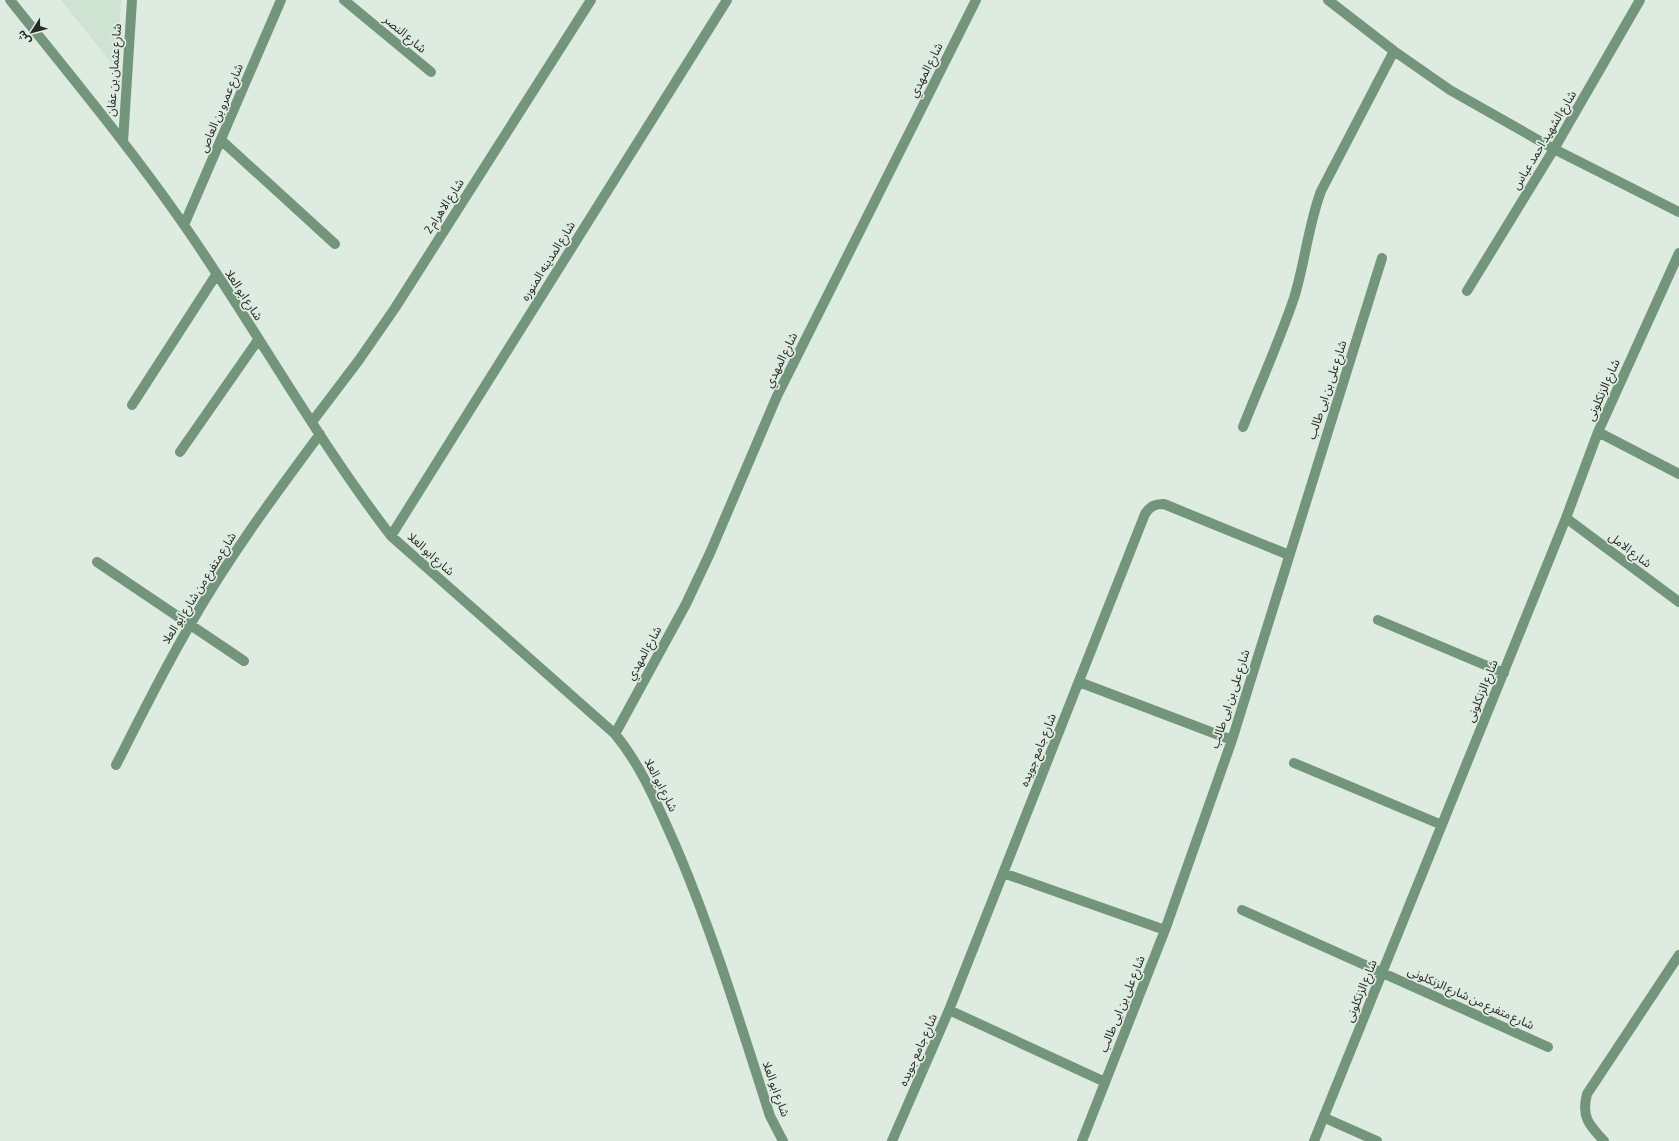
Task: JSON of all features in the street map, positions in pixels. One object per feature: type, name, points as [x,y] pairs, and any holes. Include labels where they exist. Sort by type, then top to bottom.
[{"type":"street","name":"شارع ابو العلا","points":[[10,0],[123,142],[184,226],[320,434],[391,536],[615,734],[639,767],[663,816],[704,916],[770,1116],[783,1141]]},
{"type":"street","name":"شارع عثمان بن عفان","points":[[123,142],[132,0]]},
{"type":"street","name":"شارع عمرو بن العاص","points":[[184,226],[281,0]]},
{"type":"street","name":"شارع النصر","points":[[344,0],[431,72]]},
{"type":"street","name":"شارع الاهرام 2","points":[[312,422],[395,308],[591,0]]},
{"type":"street","name":"شارع المدينه المنوره","points":[[391,536],[727,0]]},
{"type":"street","name":"شارع المهدي","points":[[615,734],[686,604],[710,553],[777,396],[976,0]]},
{"type":"street","points":[[1328,0],[1394,51],[1450,90],[1554,149],[1679,212]]},
{"type":"street","name":"شارع الشهيد احمد عباس","points":[[1467,291],[1554,149],[1640,0]]},
{"type":"street","points":[[1243,427],[1293,300],[1305,258],[1313,212],[1321,191],[1394,51]]},
{"type":"street","points":[[221,140],[336,244]]},
{"type":"street","name":"شارع الزنكلونى","points":[[1314,1141],[1325,1118],[1504,673],[1566,518],[1598,432],[1679,252]]},
{"type":"street","name":"شارع على بن ابى طالب","points":[[1082,1141],[1166,930],[1232,740],[1382,258]]},
{"type":"street","points":[[132,405],[216,275]]},
{"type":"street","points":[[180,452],[258,340]]},
{"type":"street","points":[[1598,432],[1679,474]]},
{"type":"street","name":"شارع متفرع من شارع ابو العلا","points":[[116,765],[151,694],[190,624],[235,553],[274,496],[320,434]]},
{"type":"street","name":"شارع جامع جويده","points":[[892,1141],[949,1010],[1145,514],[1149,508],[1155,504],[1164,504],[1290,554]]},
{"type":"street","name":"شارع الامل","points":[[1566,518],[1679,602]]},
{"type":"street","points":[[96,562],[244,661]]},
{"type":"street","points":[[1378,620],[1504,673]]},
{"type":"street","points":[[1079,682],[1232,740]]},
{"type":"street","points":[[1294,763],[1442,825]]},
{"type":"street","points":[[1003,873],[1166,930]]},
{"type":"street","name":"شارع متفرع من شارع الزنكلونى","points":[[1242,910],[1548,1047]]},
{"type":"street","points":[[1604,1141],[1591,1128],[1586,1120],[1584,1112],[1587,1094],[1679,955]]},
{"type":"street","points":[[949,1010],[1105,1082]]},
{"type":"street","points":[[1325,1118],[1376,1141]]},
{"type":"shaded area","points":[[61,0],[121,0],[117,70]]}]
